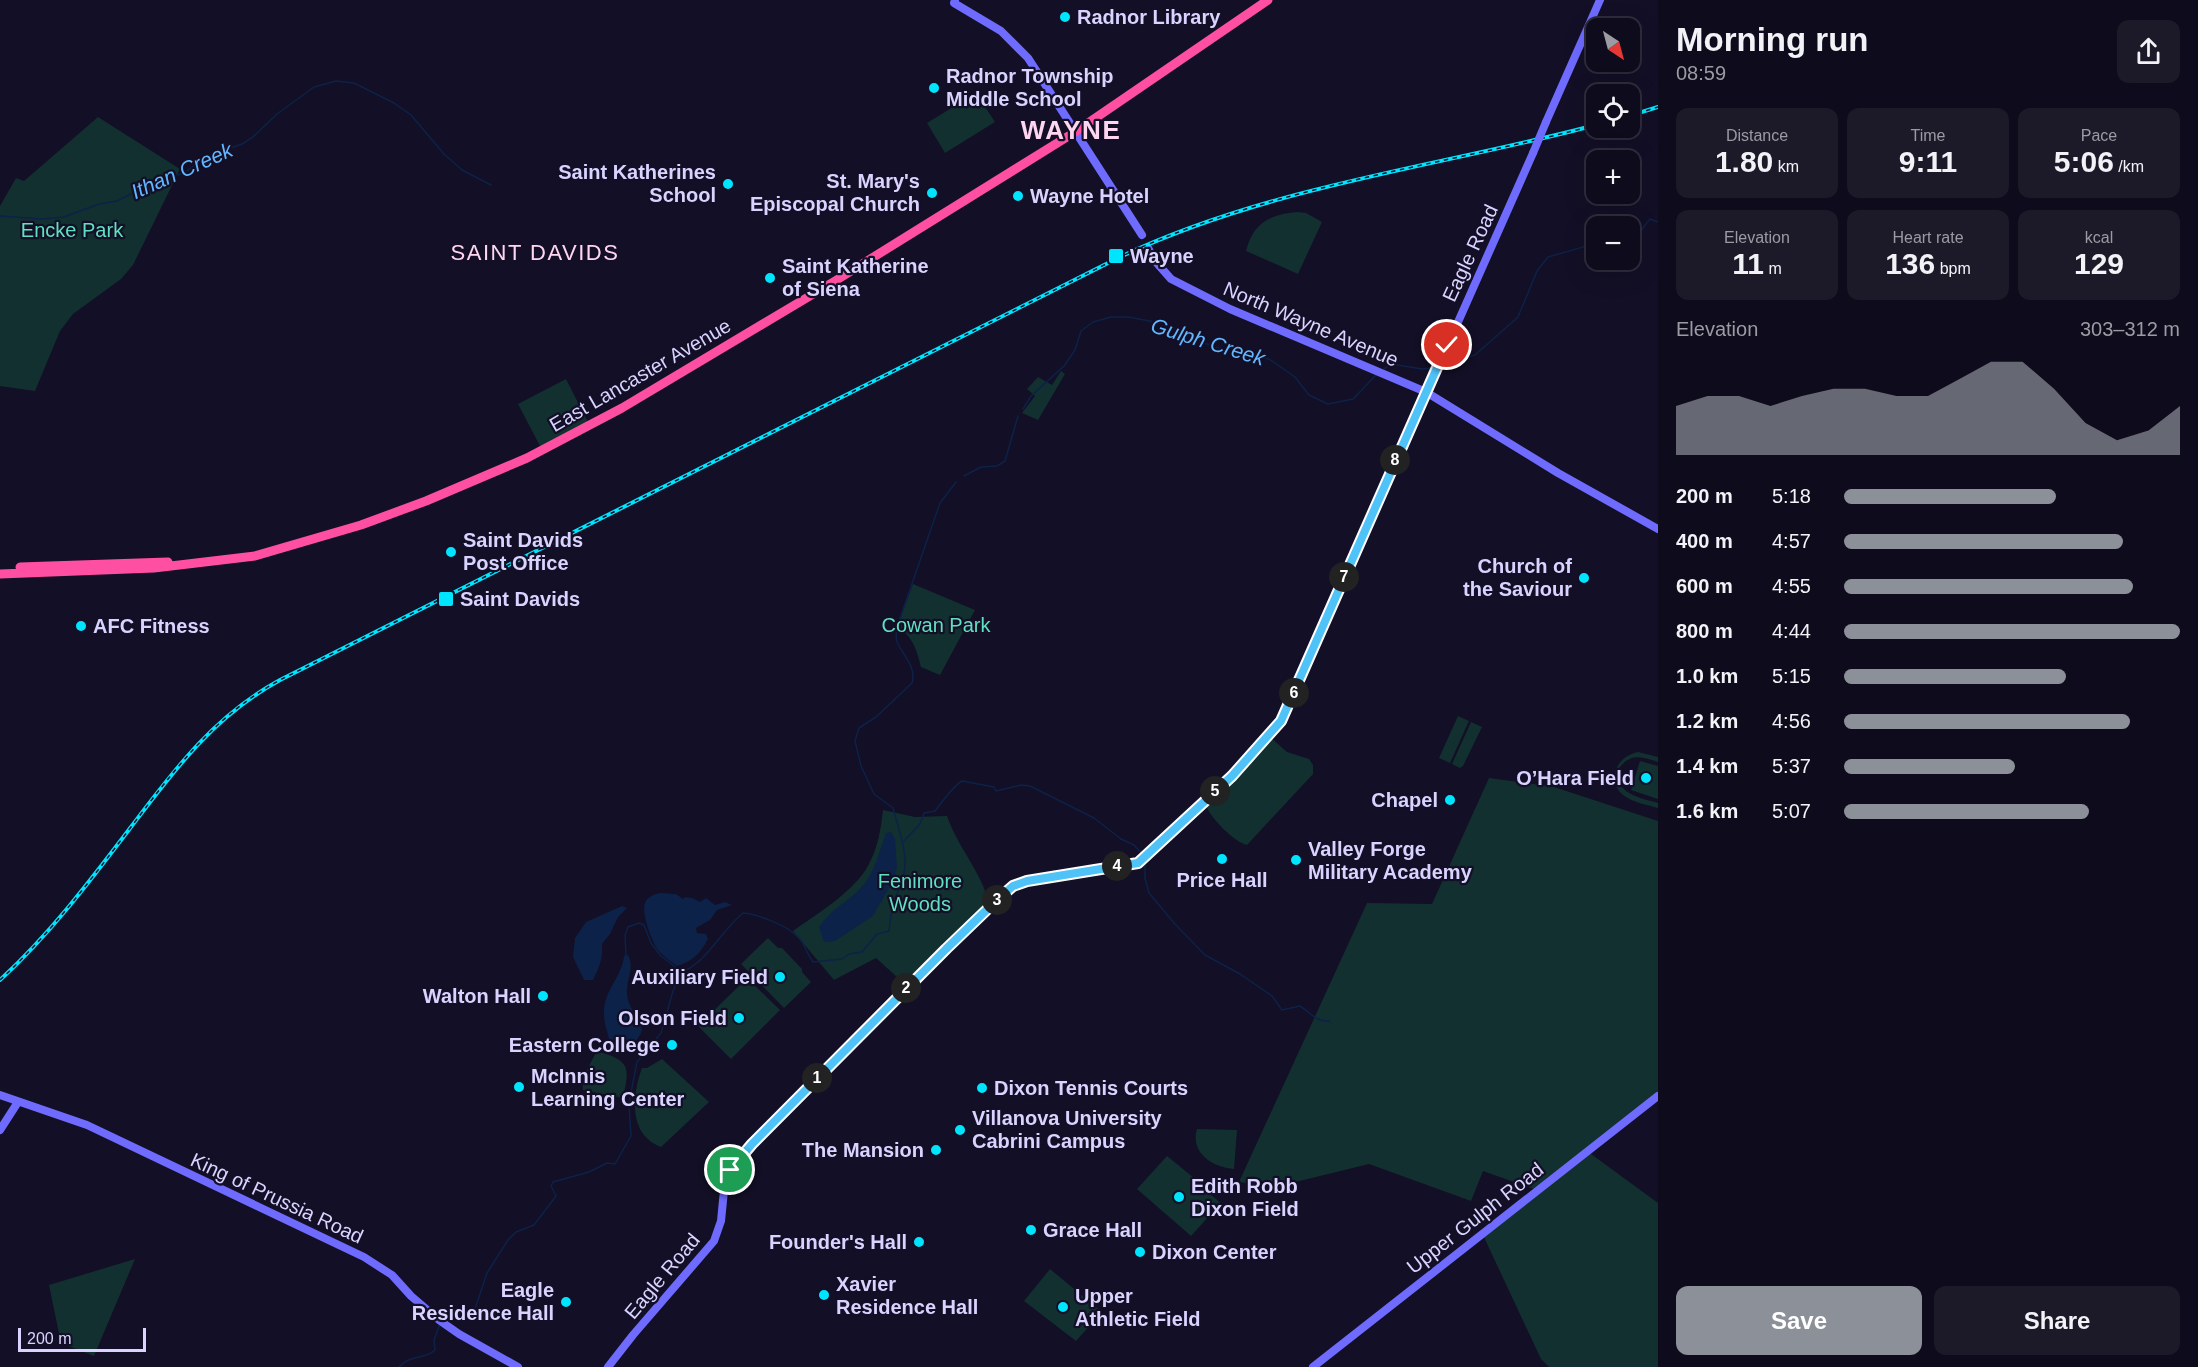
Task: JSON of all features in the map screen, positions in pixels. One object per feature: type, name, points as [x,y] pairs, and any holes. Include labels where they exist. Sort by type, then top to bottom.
[{"type":"highway","name":"East Lancaster Avenue","points":[[0,574],[154,568],[255,556],[335,533],[426,501],[531,457],[622,408],[763,325],[1075,132],[1268,0]]},
{"type":"highway","name":"East Lancaster Avenue","points":[[0,568],[154,561],[185,563]]},
{"type":"street","points":[[955,0],[954,3],[1001,30],[1028,58],[1142,235]]},
{"type":"street","name":"Eagle Road","points":[[608,1367],[714,1241],[721,1221],[723,1192],[730,1170],[760,1136],[990,906],[1013,886],[1027,881],[1138,863],[1232,776],[1281,721],[1600,0]]},
{"type":"street","name":"North Wayne Avenue","points":[[1148,248],[1156,262],[1171,279],[1230,309],[1426,392],[1558,473],[1658,528]]},
{"type":"street","name":"Upper Gulph Road","points":[[1313,1367],[1658,1096]]},
{"type":"street","points":[[0,1097],[8,1108],[7,1120]]},
{"type":"street","name":"King of Prussia Road","points":[[0,1097],[87,1125],[364,1257],[384,1268],[421,1305],[442,1322],[518,1367]]},
{"type":"street","points":[[0,1131],[18,1102]]},
{"type":"green space","points":[[976,93],[995,122],[945,153],[927,123]]},
{"type":"green space","name":"Encke Park","points":[[98,117],[180,169],[133,265],[121,279],[73,314],[60,331],[35,391],[0,386],[0,206],[16,178],[24,181]]},
{"type":"green space","points":[[1306,213],[1322,222],[1298,274],[1246,251],[1253,233],[1264,222],[1279,215]]},
{"type":"green space","points":[[1061,371],[1065,374],[1038,420],[1022,413],[1035,396],[1027,389],[1038,377],[1052,385]]},
{"type":"green space","points":[[566,379],[590,426],[540,446],[518,404]]},
{"type":"green space","name":"Cowan Park","points":[[913,584],[975,610],[940,675],[921,667],[911,639],[897,627]]},
{"type":"green space","points":[[1458,716],[1469,721],[1450,763],[1439,758]]},
{"type":"green space","points":[[1471,722],[1482,727],[1460,768],[1452,764]]},
{"type":"green space","points":[[1270,737],[1287,752],[1309,759],[1313,765],[1313,774],[1247,845],[1222,828],[1211,815],[1206,804]]},
{"type":"green space","points":[[1638,752],[1658,757],[1658,762],[1642,758],[1628,760],[1620,767],[1618,776],[1620,783],[1629,793],[1658,803],[1658,808],[1626,797],[1616,785],[1614,778],[1619,764]]},
{"type":"green space","name":"O’Hara Field","points":[[1640,761],[1658,766],[1658,799],[1631,790]]},
{"type":"green space","points":[[1489,778],[1554,787],[1658,821],[1658,1096],[1587,1151],[1658,1203],[1658,1367],[1549,1367],[1541,1359],[1482,1233],[1537,1190],[1483,1171],[1471,1201],[1369,1164],[1275,1187],[1239,1182],[1367,903],[1432,904]]},
{"type":"green space","name":"Fenimore Woods","points":[[883,810],[915,817],[947,816],[976,871],[990,906],[908,987],[876,958],[834,980],[793,931],[835,901],[863,874],[877,844]]},
{"type":"green space","name":"Auxiliary Field","points":[[768,938],[778,948],[782,948],[811,982],[784,1008],[741,964]]},
{"type":"green space","name":"Olson Field","points":[[747,978],[780,1010],[731,1059],[698,1026]]},
{"type":"green space","points":[[597,1051],[616,1058],[625,1066],[627,1079],[623,1098],[583,1090],[585,1075]]},
{"type":"green space","points":[[662,1059],[709,1102],[661,1147],[650,1141],[643,1133],[635,1113],[635,1102],[642,1068],[647,1068]]},
{"type":"green space","points":[[1197,1129],[1237,1130],[1234,1169],[1211,1162],[1200,1152],[1196,1138]]},
{"type":"green space","name":"Edith Robb Dixon Field","points":[[1167,1156],[1221,1203],[1191,1236],[1137,1189]]},
{"type":"green space","points":[[135,1259],[94,1356],[61,1343],[49,1285]]},
{"type":"green space","name":"Upper Athletic Field","points":[[1050,1269],[1102,1312],[1076,1341],[1024,1301]]},
{"type":"water","points":[[891,832],[895,839],[897,868],[892,883],[873,916],[835,941],[824,942],[819,927],[828,915],[865,883],[876,862],[886,833]]},
{"type":"water","points":[[660,893],[676,894],[683,899],[692,898],[700,902],[706,898],[715,905],[725,902],[732,905],[717,910],[710,920],[696,928],[697,933],[706,934],[708,939],[696,956],[677,966],[658,950],[646,920],[644,908],[646,901],[651,896]]},
{"type":"water","points":[[622,906],[627,908],[618,917],[602,944],[598,970],[593,980],[584,980],[573,957],[575,938],[586,922]]},
{"type":"water","points":[[628,955],[631,965],[627,988],[628,998],[642,1030],[632,1044],[617,1049],[610,1043],[604,1006],[623,964],[624,956]]},
{"type":"waterway","name":"Ithan Creek","points":[[0,216],[42,219],[64,217],[99,204],[117,201],[139,190],[155,178],[183,174],[205,157],[242,144],[314,87],[336,81],[354,83],[394,103],[411,115],[444,154],[462,170],[491,185]]},
{"type":"waterway","name":"Gulph Creek","points":[[1640,232],[1650,219],[1658,222]]},
{"type":"waterway","name":"Gulph Creek","points":[[1442,367],[1475,355],[1518,317],[1537,271],[1548,257],[1586,246]]},
{"type":"waterway","name":"Gulph Creek","points":[[1023,409],[1031,396],[1064,366],[1075,350],[1081,331],[1093,322],[1111,317],[1128,317],[1166,324],[1213,347],[1269,359],[1295,377],[1309,395],[1328,404],[1353,399],[1376,375]]},
{"type":"waterway","name":"Gulph Creek","points":[[1384,369],[1391,364],[1422,369],[1432,368]]},
{"type":"waterway","name":"Gulph Creek","points":[[964,476],[981,467],[997,466],[1005,461],[1018,416]]},
{"type":"waterway","name":"Gulph Creek","points":[[442,1317],[443,1314],[475,1309],[487,1273],[508,1240],[516,1232],[534,1225],[556,1196],[551,1186],[553,1182],[589,1172],[607,1163],[615,1164],[631,1136],[629,1103],[637,1062],[661,1033],[673,991],[682,972],[699,961],[743,913],[772,921],[788,929],[801,941],[813,962],[842,959],[849,954],[862,952],[877,934],[889,931],[891,914],[900,903],[895,898],[904,874],[903,842],[893,808],[874,794],[861,766],[855,741],[859,728],[876,717],[912,683],[913,672],[896,640],[897,627],[940,503],[956,482]]},
{"type":"waterway","points":[[904,841],[920,824],[924,813],[935,811],[951,790],[962,781],[994,787],[996,791],[1021,785],[1030,786],[1094,818],[1121,839],[1134,845],[1143,855]]},
{"type":"waterway","points":[[1145,859],[1145,878],[1149,893],[1205,955],[1240,974],[1272,996],[1282,1010],[1300,1006],[1317,1019],[1330,1021]]},
{"type":"waterway","points":[[626,956],[625,935],[628,927],[639,923],[644,925],[651,943],[661,956],[682,972]]},
{"type":"waterway","name":"Gulph Creek","points":[[399,1367],[408,1360],[427,1355],[435,1350],[434,1340],[440,1324]]},
{"type":"railway","points":[[1640,113],[1658,107]]},
{"type":"railway","points":[[0,980],[69,906],[197,745],[235,710],[280,680],[1120,257],[1235,212],[1295,195],[1586,128]]},
{"type":"place","name":"Radnor Library","points":[[1065,17]]},
{"type":"place","name":"Radnor Township Middle School","points":[[934,88]]},
{"type":"place","name":"Saint Katherines School","points":[[728,184]]},
{"type":"place","name":"St. Mary's Episcopal Church","points":[[932,193]]},
{"type":"place","name":"Wayne Hotel","points":[[1018,196]]},
{"type":"place","name":"Wayne","points":[[1116,256]]},
{"type":"place","name":"Saint Katherine of Siena","points":[[770,278]]},
{"type":"place","name":"Saint Davids Post Office","points":[[451,552]]},
{"type":"place","name":"Church of the Saviour","points":[[1584,578]]},
{"type":"place","name":"Saint Davids","points":[[446,599]]},
{"type":"place","name":"AFC Fitness","points":[[81,626]]},
{"type":"place","name":"O’Hara Field","points":[[1646,778]]},
{"type":"place","name":"Chapel","points":[[1450,800]]},
{"type":"place","name":"Price Hall","points":[[1222,859]]},
{"type":"place","name":"Valley Forge Military Academy","points":[[1296,860]]},
{"type":"place","name":"Auxiliary Field","points":[[780,977]]},
{"type":"place","name":"Walton Hall","points":[[543,996]]},
{"type":"place","name":"Olson Field","points":[[739,1018]]},
{"type":"place","name":"Eastern College","points":[[672,1045]]},
{"type":"place","name":"McInnis Learning Center","points":[[519,1087]]},
{"type":"place","name":"Dixon Tennis Courts","points":[[982,1088]]},
{"type":"place","name":"Villanova University Cabrini Campus","points":[[960,1130]]},
{"type":"place","name":"The Mansion","points":[[936,1150]]},
{"type":"place","name":"Edith Robb Dixon Field","points":[[1179,1197]]},
{"type":"place","name":"Grace Hall","points":[[1031,1230]]},
{"type":"place","name":"Founder's Hall","points":[[919,1242]]},
{"type":"place","name":"Dixon Center","points":[[1140,1252]]},
{"type":"place","name":"Xavier Residence Hall","points":[[824,1295]]},
{"type":"place","name":"Eagle Residence Hall","points":[[566,1302]]},
{"type":"place","name":"Upper Athletic Field","points":[[1063,1307]]},
{"type":"district","name":"WAYNE","points":[[1071,130]]},
{"type":"district","name":"SAINT DAVIDS","points":[[535,252]]},
{"type":"route","points":[[730,1170],[752,1144],[908,987],[1013,886],[1027,881],[1138,863],[1232,776],[1281,721],[1447,345]]}]
